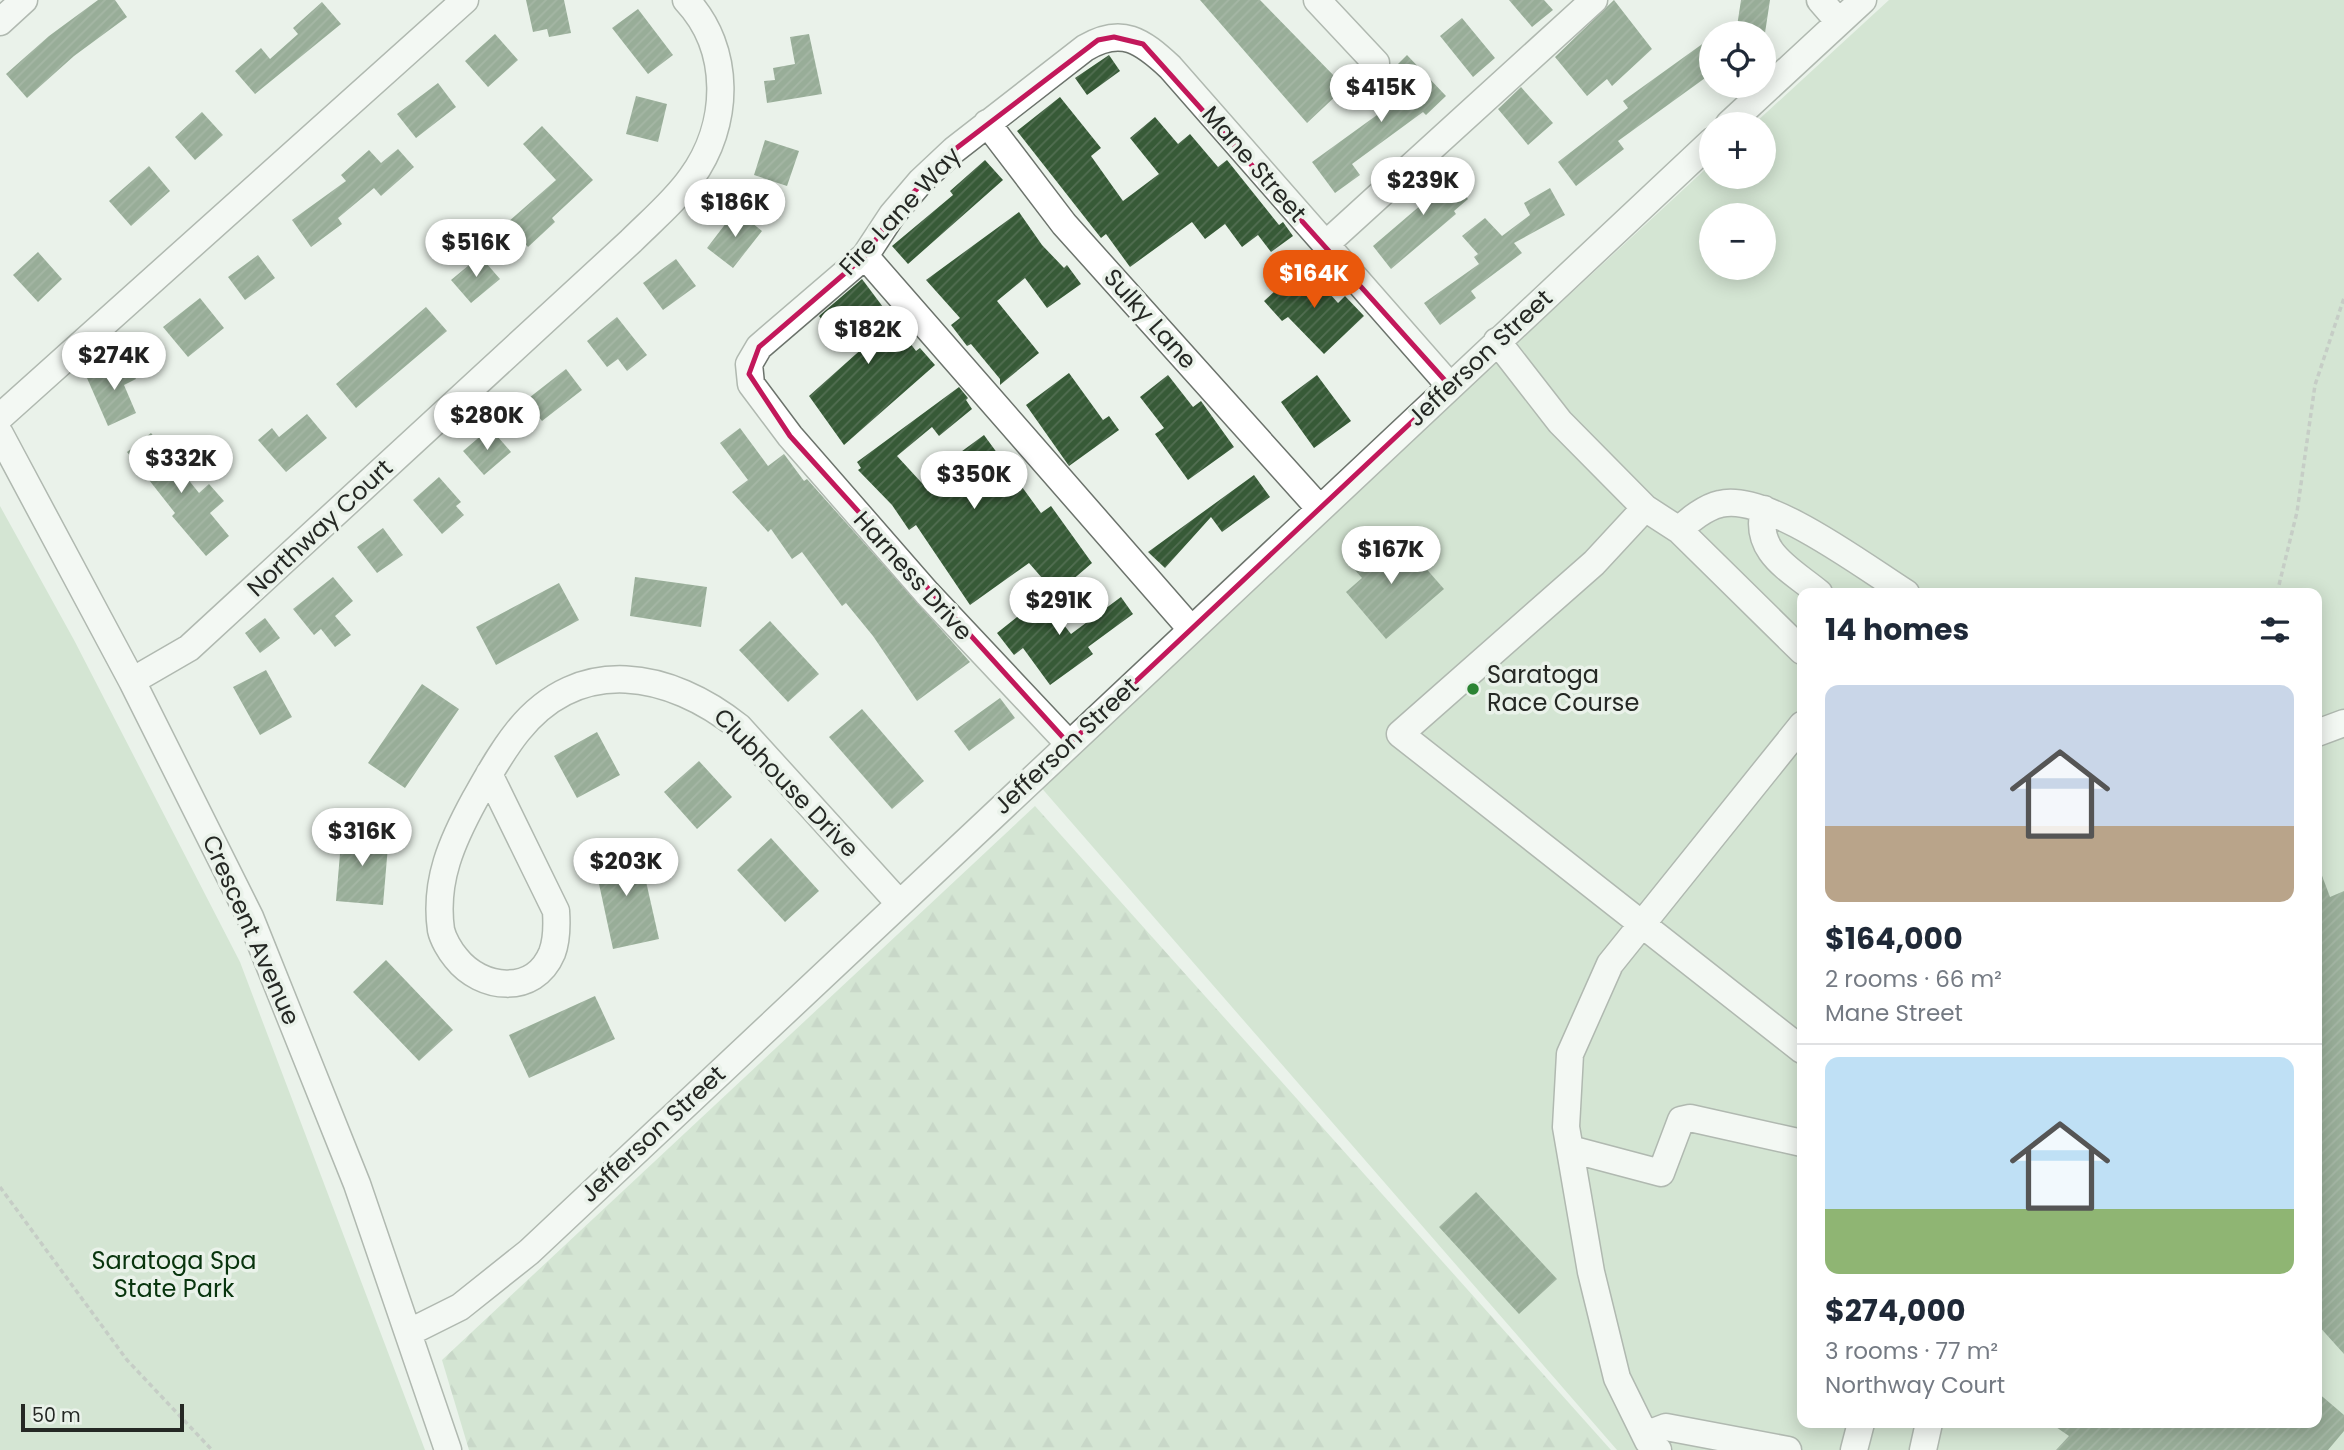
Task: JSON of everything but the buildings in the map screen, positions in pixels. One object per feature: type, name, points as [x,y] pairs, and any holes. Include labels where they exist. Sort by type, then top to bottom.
[{"type":"street","points":[[0,22],[24,0]]},
{"type":"street","points":[[0,417],[465,0]]},
{"type":"street","name":"Northway Court","points":[[132,681],[189,648],[631,241],[691,179],[706,153],[722,94],[720,62],[699,15],[686,0]]},
{"type":"street","points":[[1317,0],[1376,63]]},
{"type":"street","points":[[1325,244],[1594,0]]},
{"type":"street","points":[[1820,0],[1839,22]]},
{"type":"street","points":[[1743,112],[1863,0]]},
{"type":"street","name":"Fire Lane Way","points":[[790,436],[751,384],[749,364],[752,355],[800,309],[865,256],[892,215],[921,181],[987,123],[1098,40],[1129,38],[1143,44],[1170,67]]},
{"type":"street","name":"Mane Street","points":[[1170,67],[1450,386]]},
{"type":"street","name":"Sulky Lane","points":[[987,123],[1064,223],[1320,509]]},
{"type":"street","name":"Jefferson Street","points":[[408,1333],[460,1307],[495,1282],[1699,153]]},
{"type":"street","points":[[865,256],[1191,629]]},
{"type":"street","points":[[1497,341],[1560,422],[1645,508],[1679,530],[1797,646]]},
{"type":"street","name":"Crescent Avenue","points":[[0,434],[132,681],[250,917],[357,1184],[448,1450]]},
{"type":"street","name":"Harness Drive","points":[[790,436],[927,593],[1069,744]]},
{"type":"street","points":[[1679,530],[1719,504],[1742,503],[1789,520],[1898,588]]},
{"type":"street","points":[[1645,508],[1594,564],[1401,734],[1797,1046]]},
{"type":"street","points":[[1764,509],[1762,540],[1769,552],[1813,588]]},
{"type":"street","name":"Clubhouse Drive","points":[[489,774],[556,911],[557,932],[551,956],[534,974],[512,984],[488,983],[467,972],[441,932],[442,873],[454,837],[489,774],[519,730],[559,695],[591,682],[627,678],[655,682],[710,704],[739,727],[898,903]]},
{"type":"street","points":[[2322,731],[2344,723]]},
{"type":"street","points":[[1788,1450],[1666,1427],[1652,1443],[1616,1378],[1591,1272],[1566,1126],[1570,1054],[1610,964],[1797,731]]},
{"type":"street","points":[[1571,1152],[1578,1151],[1661,1173],[1675,1128],[1681,1120],[1690,1118],[1797,1142]]},
{"type":"street","points":[[1854,1450],[1860,1428]]},
{"type":"street","points":[[1923,1450],[1928,1428]]},
{"type":"path","points":[[2278,588],[2297,512],[2315,384],[2344,298]]},
{"type":"path","points":[[0,1187],[127,1360],[212,1450]]},
{"type":"highlighted area","points":[[1114,37],[1143,44],[1450,386],[1069,744],[790,436],[749,374],[759,347],[865,256],[892,215],[954,150],[1098,40]]},
{"type":"green space","name":"Saratoga Race Course","points":[[1889,0],[2344,0],[2344,1450],[1617,1450],[1039,785],[1699,175],[1699,189],[1776,189],[1776,112],[1767,112]]},
{"type":"green space","name":"Saratoga Spa State Park","points":[[0,506],[74,640],[240,962],[425,1450],[0,1450]]},
{"type":"green space","points":[[1035,806],[1611,1450],[469,1450],[442,1360]]},
{"type":"place","name":"Saratoga Race Course","points":[[1473,689]]}]
